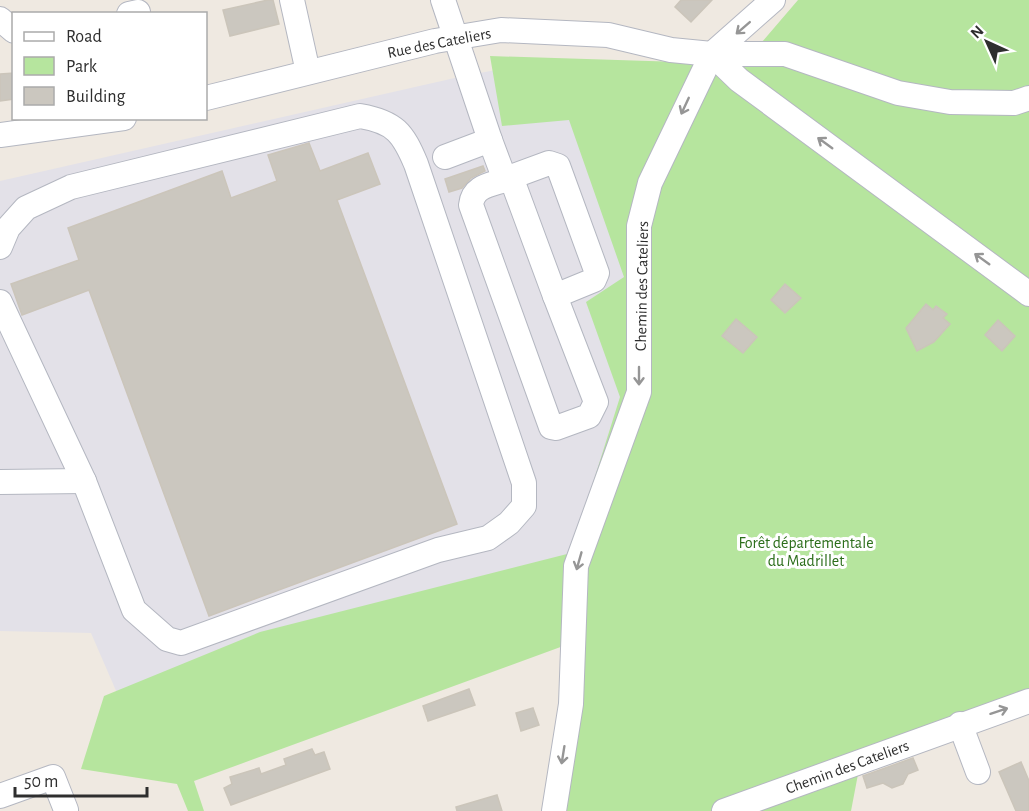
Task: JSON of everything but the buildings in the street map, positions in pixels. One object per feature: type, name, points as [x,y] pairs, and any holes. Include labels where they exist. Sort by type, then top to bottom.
[{"type":"street","points":[[292,0],[308,72]]},
{"type":"street","points":[[443,0],[490,140],[508,179],[596,402],[589,416],[556,428],[551,427],[471,205],[472,198],[479,189],[508,179],[549,163],[558,166],[597,273],[594,280],[555,296]]},
{"type":"street","points":[[772,0],[712,54],[739,80],[1029,294]]},
{"type":"street","points":[[0,19],[12,29]]},
{"type":"street","name":"Rue des Cateliers","points":[[207,98],[455,38],[501,30],[609,35],[671,50],[712,54],[785,54],[898,93],[950,102],[1014,103],[1029,98]]},
{"type":"street","name":"Chemin des Cateliers","points":[[554,811],[571,704],[576,566],[639,392],[639,226],[650,183],[712,54]]},
{"type":"street","points":[[0,247],[8,228],[26,208],[71,187],[360,116],[379,119],[396,129],[407,142],[416,164],[524,483],[524,506],[509,523],[488,538],[438,550],[181,642],[167,639],[134,610],[84,481],[0,302]]},
{"type":"street","points":[[0,135],[107,120]]},
{"type":"street","points":[[445,157],[490,140]]},
{"type":"street","points":[[0,482],[84,481]]},
{"type":"street","name":"Chemin des Cateliers","points":[[724,811],[751,807],[965,722],[1029,701]]},
{"type":"street","points":[[965,722],[978,772]]},
{"type":"street","points":[[0,796],[53,777],[66,810]]},
{"type":"shaded area","points":[[508,68],[574,114],[630,274],[622,396],[572,555],[120,700],[91,633],[0,631],[0,181],[468,75]]},
{"type":"green space","name":"Forêt départementale du Madrillet","points":[[798,0],[1029,0],[1029,709],[859,769],[851,811],[544,811],[563,703],[566,645],[194,781],[204,811],[188,811],[177,784],[81,769],[104,696],[260,632],[571,553],[620,397],[586,302],[624,277],[569,120],[502,126],[490,56],[743,64]]}]
